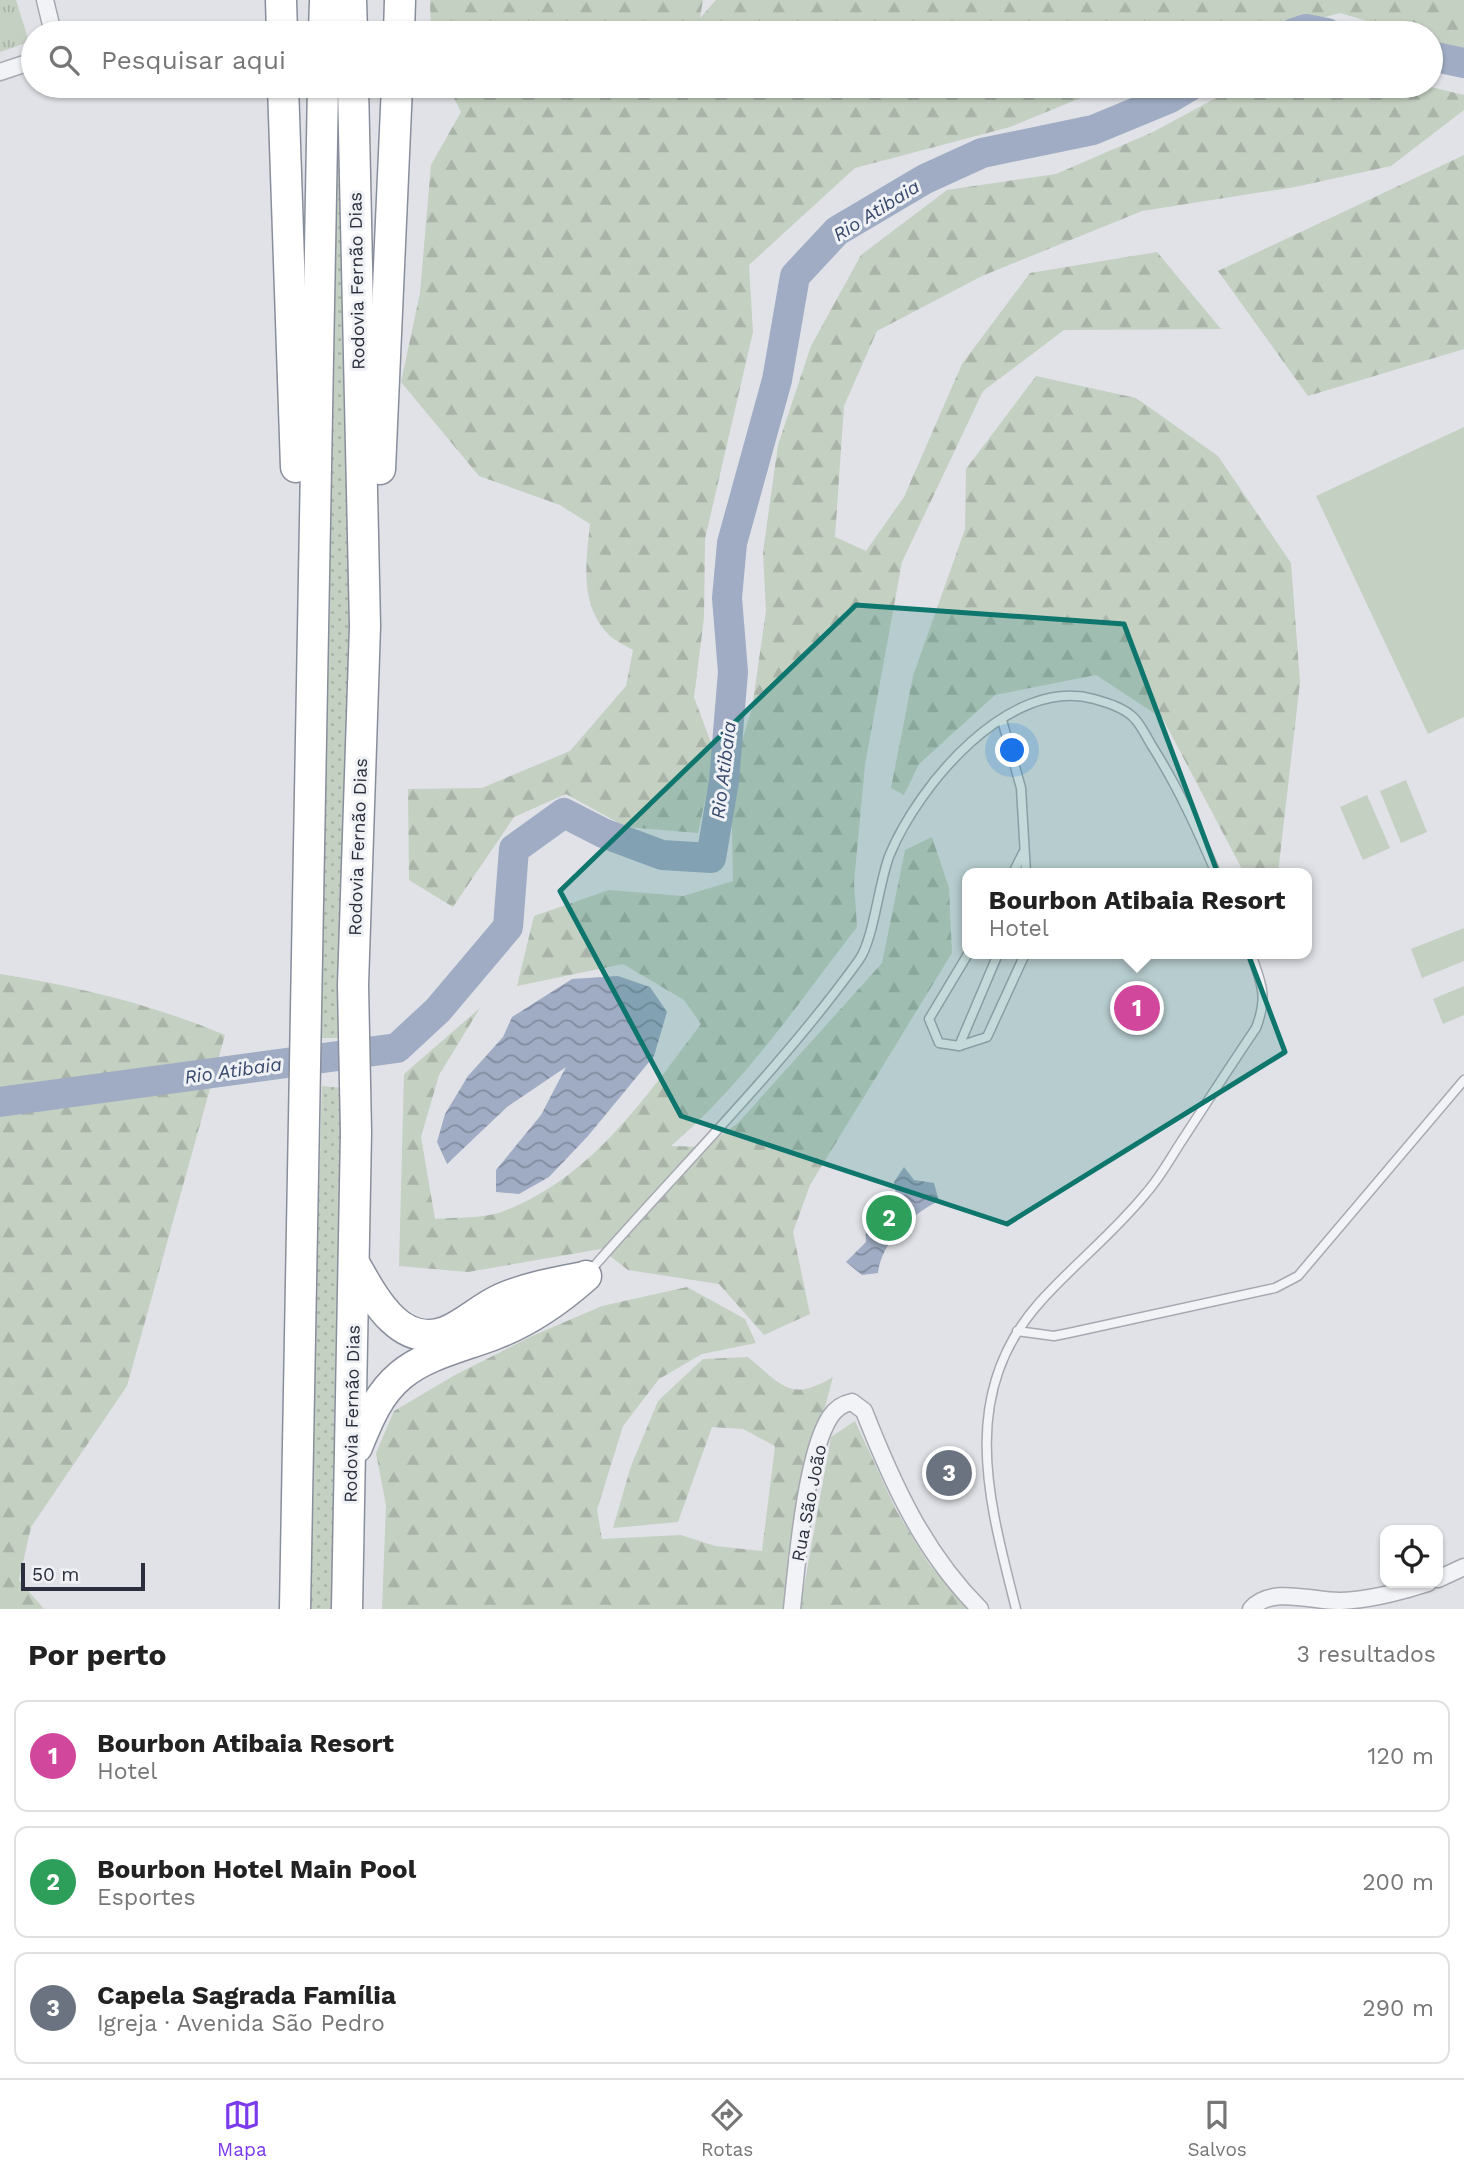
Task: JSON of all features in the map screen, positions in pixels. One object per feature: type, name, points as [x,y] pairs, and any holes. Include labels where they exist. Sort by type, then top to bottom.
[{"type":"highway","points":[[281,0],[282,21]]},
{"type":"highway","points":[[324,21],[325,0]]},
{"type":"highway","points":[[351,0],[352,21]]},
{"type":"highway","points":[[399,21],[400,0]]},
{"type":"highway","points":[[283,98],[295,460],[311,624]]},
{"type":"highway","name":"Rodovia Fernão Dias","points":[[295,1609],[306,1136],[311,624],[323,98]]},
{"type":"highway","name":"Rodovia Fernão Dias","points":[[347,1609],[356,1132],[353,985],[365,626],[353,98]]},
{"type":"highway","points":[[365,626],[380,477],[396,98]]},
{"type":"highway","points":[[354,1262],[380,1307],[393,1320],[405,1329],[433,1335],[446,1332],[500,1299],[528,1289],[586,1276]]},
{"type":"highway","points":[[351,1461],[370,1414],[383,1392],[402,1373],[533,1315],[562,1297],[586,1276]]},
{"type":"street","points":[[44,0],[50,21]]},
{"type":"street","points":[[0,72],[21,65]]},
{"type":"street","name":"Rua São João","points":[[792,1609],[814,1462],[830,1417],[844,1404],[859,1404],[864,1411],[907,1511],[955,1584],[980,1609]]},
{"type":"street","points":[[1443,1577],[1464,1567]]},
{"type":"street","points":[[1251,1609],[1264,1600],[1278,1597],[1341,1601],[1392,1595],[1412,1588]]},
{"type":"lane","points":[[586,1276],[781,1055],[861,957],[890,853],[936,776],[972,740],[1002,720],[1043,698],[1084,696],[1113,704],[1135,719],[1176,784],[1214,868]]},
{"type":"lane","points":[[1002,720],[1021,789],[1025,868]]},
{"type":"lane","points":[[1016,868],[1023,853]]},
{"type":"lane","points":[[965,959],[929,1019],[939,1043],[959,1046],[987,1037],[1023,959]]},
{"type":"lane","points":[[959,1046],[996,959]]},
{"type":"lane","points":[[1016,1609],[992,1513],[985,1425],[995,1376],[1017,1331],[1040,1302],[1148,1192],[1256,1028],[1265,1007],[1262,983],[1253,959]]},
{"type":"lane","points":[[1017,1331],[1039,1335],[1069,1334],[1275,1288],[1297,1276],[1464,1080]]},
{"type":"highlighted area","points":[[856,605],[1124,624],[1285,1052],[1007,1224],[681,1116],[560,891]]},
{"type":"green space","points":[[0,0],[16,0],[22,21],[21,45],[0,52]]},
{"type":"green space","points":[[430,0],[703,0],[700,18],[716,0],[1464,0],[1464,72],[1451,47],[1443,44],[1443,21],[1367,21],[1340,13],[1310,21],[431,21]]},
{"type":"green space","points":[[1443,90],[1464,95],[1464,110],[1391,166],[1295,187],[1142,211],[982,276],[877,331],[844,406],[835,537],[866,551],[904,497],[962,364],[1030,273],[1157,252],[1221,329],[1064,330],[983,391],[902,562],[865,765],[854,882],[857,927],[747,1069],[698,1122],[671,1146],[704,1147],[738,1123],[882,963],[905,850],[932,837],[949,888],[952,953],[810,1185],[793,1232],[810,1314],[764,1335],[719,1284],[628,1270],[601,1249],[468,1272],[399,1266],[404,1074],[480,1008],[439,1075],[421,1137],[435,1219],[496,1214],[536,1196],[565,1178],[591,1156],[638,1106],[701,1024],[684,1000],[623,964],[517,986],[534,916],[609,890],[683,896],[733,881],[731,777],[752,708],[766,611],[763,552],[778,445],[811,346],[861,255],[947,190],[1056,174],[1153,132],[1216,98],[1443,98]]},
{"type":"green space","points":[[335,98],[347,98],[355,413],[345,1038],[322,1038],[323,774]]},
{"type":"green space","points":[[454,98],[1081,98],[1010,127],[855,168],[749,265],[753,332],[705,539],[704,618],[694,697],[715,754],[698,833],[626,827],[566,794],[514,817],[453,907],[409,880],[408,789],[482,788],[570,751],[626,686],[633,650],[609,635],[593,610],[586,568],[590,524],[560,505],[479,476],[401,382],[420,293],[431,165],[461,112]]},
{"type":"green space","points":[[1464,155],[1464,349],[1308,396],[1218,271]]},
{"type":"green space","points":[[1036,376],[1136,398],[1218,456],[1291,563],[1300,682],[1279,868],[1241,868],[1163,719],[1096,675],[995,695],[919,764],[904,795],[891,788],[913,676],[965,529],[966,469]]},
{"type":"green space","points":[[1464,427],[1464,717],[1428,734],[1316,496]]},
{"type":"green space","points":[[1406,780],[1427,832],[1401,843],[1380,791]]},
{"type":"green space","points":[[1367,795],[1390,848],[1363,860],[1340,807]]},
{"type":"green space","points":[[1464,928],[1464,961],[1422,978],[1411,949]]},
{"type":"green space","points":[[0,974],[114,998],[225,1035],[127,1386],[31,1527],[19,1580],[44,1609],[0,1609]]},
{"type":"green space","points":[[1464,986],[1464,1015],[1443,1024],[1433,999]]},
{"type":"green space","points":[[322,1086],[344,1088],[334,1443],[334,1609],[307,1609]]},
{"type":"green space","points":[[687,1287],[745,1319],[756,1343],[702,1354],[659,1379],[623,1426],[597,1510],[602,1539],[681,1535],[715,1546],[762,1551],[775,1446],[743,1429],[712,1427],[678,1522],[613,1528],[631,1466],[658,1401],[703,1359],[748,1357],[778,1382],[796,1389],[806,1389],[833,1377],[801,1496],[783,1609],[382,1609],[386,1505],[376,1453],[394,1411],[455,1375],[532,1336],[602,1306]]},
{"type":"green space","points":[[855,1421],[896,1510],[929,1564],[967,1609],[800,1609],[831,1437]]},
{"type":"water","points":[[618,976],[650,987],[667,1012],[654,1056],[588,1136],[549,1177],[519,1194],[496,1192],[496,1170],[541,1115],[566,1067],[507,1107],[447,1164],[437,1142],[445,1114],[468,1076],[503,1037],[512,1017],[572,979]]},
{"type":"water","points":[[904,1167],[914,1180],[934,1183],[939,1201],[918,1213],[891,1240],[880,1262],[878,1273],[862,1275],[846,1262],[866,1242],[865,1214],[870,1209],[885,1210],[896,1195],[894,1182]]},
{"type":"waterway","name":"Rio Atibaia","points":[[1443,59],[1464,63]]},
{"type":"waterway","name":"Rio Atibaia","points":[[0,1102],[397,1048],[438,1010],[508,927],[514,849],[564,813],[603,833],[662,855],[711,858],[724,781],[733,672],[727,598],[732,543],[777,380],[795,276],[837,231],[925,179],[982,153],[1093,130],[1170,98]]},
{"type":"place","name":"Bourbon Atibaia Resort","points":[[1137,1008]]},
{"type":"place","name":"Bourbon Hotel Main Pool","points":[[889,1218]]},
{"type":"place","name":"Capela Sagrada Família","points":[[949,1473]]}]
